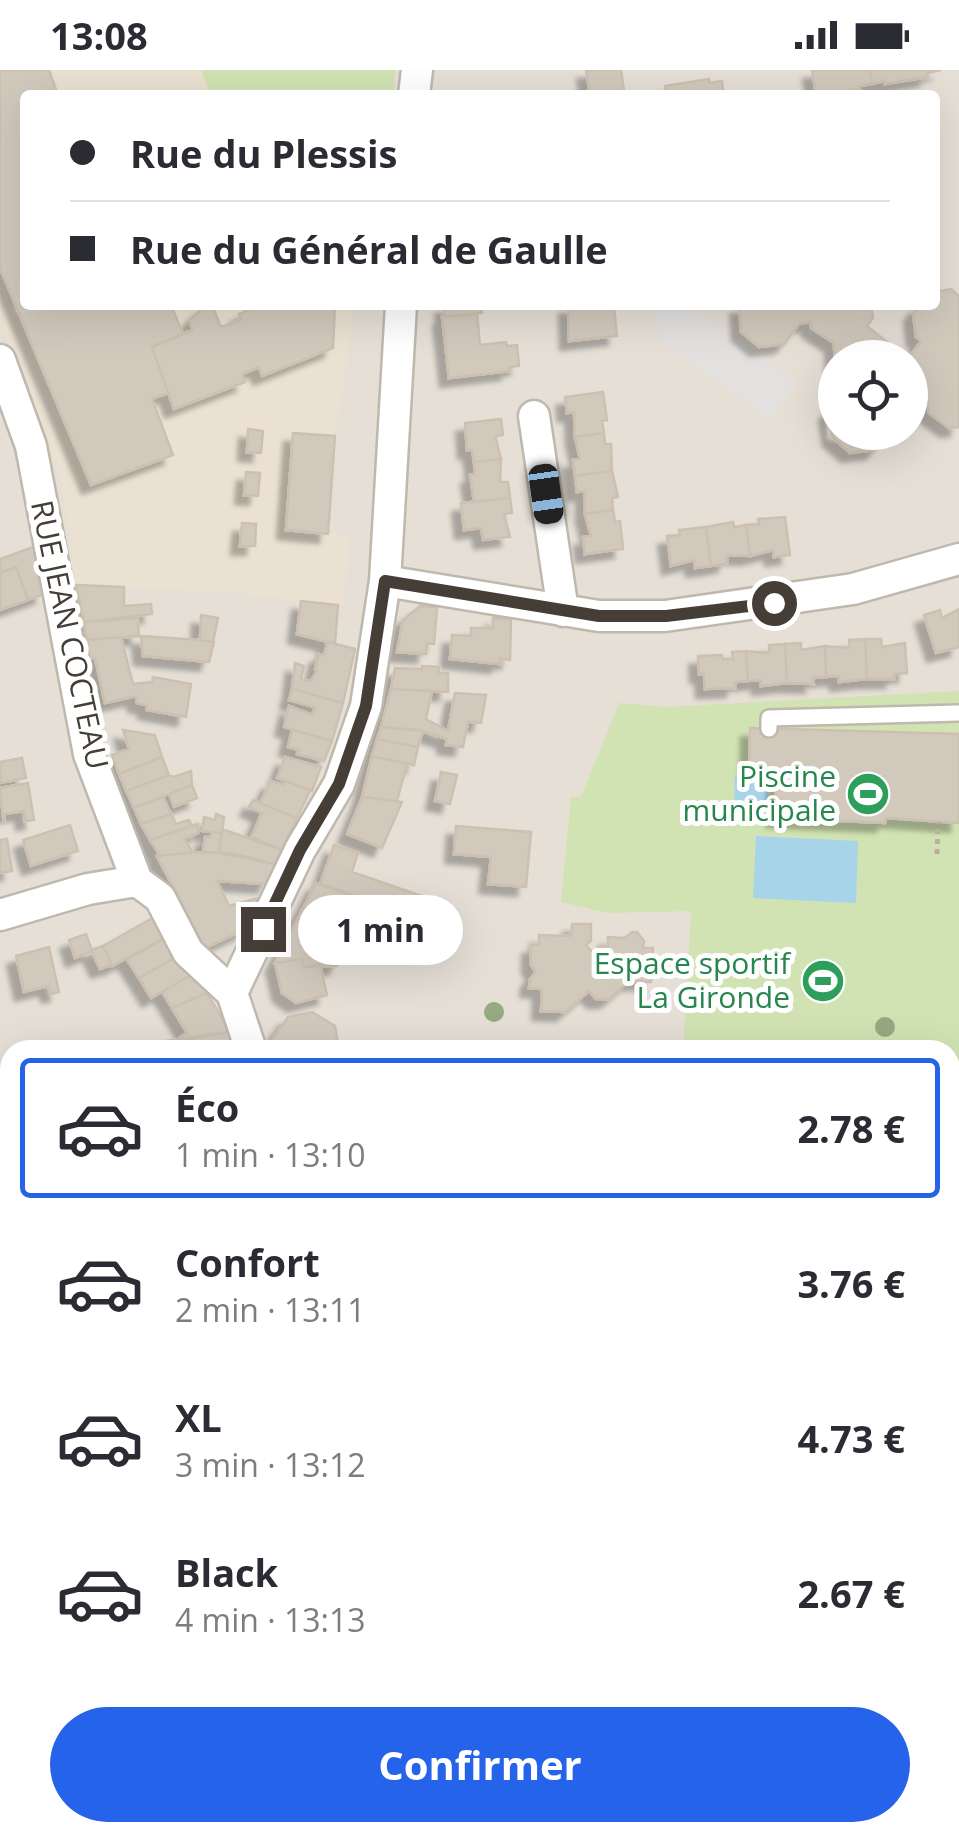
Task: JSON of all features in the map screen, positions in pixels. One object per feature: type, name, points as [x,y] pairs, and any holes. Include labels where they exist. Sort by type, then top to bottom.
[{"type":"street","points":[[248,1040],[232,993],[300,850],[339,784],[366,706],[385,581],[401,310]]},
{"type":"street","name":"RUE JEAN COCTEAU","points":[[0,360],[31,446],[89,754],[137,881],[160,898],[188,952],[232,993]]},
{"type":"street","points":[[534,416],[563,611]]},
{"type":"street","points":[[385,581],[599,616],[666,616],[853,589],[959,559]]},
{"type":"street","points":[[0,915],[88,889],[137,881]]},
{"type":"lane","points":[[768,729],[770,718],[959,713]]},
{"type":"path","points":[[937,854],[938,822]]},
{"type":"shaded area","points":[[0,70],[959,70],[959,1040],[0,1040]]},
{"type":"shaded area","points":[[0,70],[395,70],[393,90],[20,90],[20,310],[354,310],[335,436],[328,533],[349,535],[344,606],[227,592],[76,585],[61,478],[0,323]]},
{"type":"shaded area","points":[[656,310],[699,310],[796,382],[771,419],[659,339]]},
{"type":"green space","points":[[201,70],[395,70],[393,90],[208,90]]},
{"type":"green space","name":"Espace sportif La Gironde","points":[[959,691],[959,1040],[684,1040],[691,911],[607,913],[561,902],[571,797],[581,797],[619,703],[666,707]]},
{"type":"water","points":[[735,775],[769,776],[767,814],[734,813]]},
{"type":"water","points":[[756,836],[858,841],[856,903],[753,898]]},
{"type":"building","points":[[0,70],[49,70],[56,90],[20,90],[20,310],[173,310],[183,334],[152,347],[168,393],[152,399],[173,455],[91,485],[0,268]]},
{"type":"building","points":[[586,70],[621,70],[624,90],[589,90]]},
{"type":"building","points":[[812,70],[870,70],[872,84],[860,89],[815,90]]},
{"type":"building","points":[[870,70],[941,70],[928,73],[928,77],[872,84]]},
{"type":"building","points":[[709,79],[710,83],[722,81],[723,90],[665,90],[665,86]]},
{"type":"building","points":[[951,289],[959,296],[959,427],[949,428],[929,413],[928,340],[916,337],[915,310],[940,310],[940,291]]},
{"type":"building","points":[[201,310],[214,310],[221,327],[241,320],[239,314],[249,310],[335,310],[333,348],[262,376],[259,367],[242,374],[245,382],[174,409],[152,347],[192,330],[190,320]]},
{"type":"building","points":[[444,310],[482,310],[482,313],[445,317]]},
{"type":"building","points":[[568,310],[614,310],[617,336],[569,341]]},
{"type":"building","points":[[739,310],[872,310],[873,318],[867,326],[884,340],[829,340],[811,328],[811,322],[799,324],[784,344],[759,347],[741,332]]},
{"type":"building","points":[[477,314],[480,345],[517,345],[519,366],[509,367],[510,371],[449,378],[442,317]]},
{"type":"building","points":[[603,392],[607,420],[602,421],[604,433],[575,437],[574,412],[567,413],[565,397]]},
{"type":"building","points":[[501,419],[503,435],[495,436],[501,459],[474,462],[472,450],[467,450],[465,423]]},
{"type":"building","points":[[248,429],[263,431],[261,453],[247,452]]},
{"type":"building","points":[[293,433],[335,436],[328,534],[286,530]]},
{"type":"building","points":[[604,433],[605,444],[611,444],[612,471],[575,476],[573,460],[580,459],[575,437]]},
{"type":"building","points":[[501,459],[500,482],[508,482],[510,498],[474,502],[470,475],[475,475],[474,462]]},
{"type":"building","points":[[612,471],[618,497],[612,498],[613,510],[585,514],[585,491],[577,492],[575,476]]},
{"type":"building","points":[[246,472],[260,473],[258,496],[244,495]]},
{"type":"building","points":[[510,498],[512,513],[504,514],[510,537],[483,540],[481,528],[464,530],[461,503]]},
{"type":"building","points":[[613,510],[615,522],[620,521],[623,549],[585,554],[583,537],[591,536],[585,514]]},
{"type":"building","points":[[785,517],[790,555],[774,557],[773,550],[750,556],[746,525],[759,524],[758,519]]},
{"type":"building","points":[[733,522],[734,527],[746,525],[750,556],[727,555],[727,563],[711,566],[706,527]]},
{"type":"building","points":[[242,523],[256,524],[255,546],[240,546]]},
{"type":"building","points":[[706,527],[711,566],[695,568],[694,560],[671,566],[667,536],[680,535],[679,530]]},
{"type":"building","points":[[36,546],[44,594],[28,600],[16,567],[0,573],[0,559]]},
{"type":"building","points":[[16,567],[28,600],[0,610],[0,573]]},
{"type":"building","points":[[76,585],[124,587],[124,606],[151,604],[152,614],[84,622]]},
{"type":"building","points":[[301,601],[338,605],[335,644],[297,634]]},
{"type":"building","points":[[420,606],[437,607],[434,644],[427,643],[426,654],[397,652],[403,620]]},
{"type":"building","points":[[959,609],[959,647],[936,653],[924,615],[940,610],[942,618]]},
{"type":"building","points":[[201,615],[218,618],[213,642],[200,640]]},
{"type":"building","points":[[138,618],[139,636],[87,640],[84,622]]},
{"type":"building","points":[[493,618],[511,619],[510,660],[500,659],[500,664],[450,659],[452,635],[471,636],[471,628],[493,628]]},
{"type":"building","points":[[141,636],[214,642],[209,662],[143,656]]},
{"type":"building","points":[[121,637],[133,684],[152,682],[153,677],[191,684],[186,717],[147,710],[147,705],[137,703],[136,696],[105,703],[87,640]]},
{"type":"building","points":[[865,639],[881,639],[882,647],[905,643],[907,673],[894,674],[894,679],[867,679]]},
{"type":"building","points":[[865,639],[867,679],[839,682],[839,676],[826,677],[825,646],[850,648],[849,640]]},
{"type":"building","points":[[328,642],[355,649],[343,703],[292,689],[295,663],[304,666],[301,679],[311,681],[319,654],[324,655]]},
{"type":"building","points":[[801,643],[801,650],[825,646],[826,677],[813,678],[814,684],[787,683],[785,644]]},
{"type":"building","points":[[785,644],[787,683],[761,686],[761,680],[748,681],[746,651],[769,653],[769,645]]},
{"type":"building","points":[[746,651],[748,681],[735,682],[735,688],[705,689],[698,656],[722,655],[722,659],[733,659],[732,652]]},
{"type":"building","points":[[439,667],[439,673],[448,673],[448,692],[391,689],[395,668]]},
{"type":"building","points":[[292,689],[343,703],[332,741],[284,727],[289,706],[312,715],[315,707],[289,700]]},
{"type":"building","points":[[391,689],[432,691],[426,719],[448,731],[455,693],[486,695],[481,723],[468,722],[463,747],[446,745],[447,739],[420,730],[381,727]]},
{"type":"building","points":[[381,727],[423,731],[418,747],[377,739]]},
{"type":"building","name":"Piscine municipale","points":[[750,728],[959,734],[959,823],[886,818],[885,823],[775,818],[777,771],[749,770]]},
{"type":"building","points":[[123,730],[155,735],[162,757],[119,774],[112,755],[129,749]]},
{"type":"building","points":[[292,730],[332,741],[324,761],[297,754],[299,750],[288,747]]},
{"type":"building","points":[[377,739],[418,747],[414,765],[372,756]]},
{"type":"building","points":[[372,756],[407,764],[397,801],[362,797]]},
{"type":"building","points":[[162,757],[169,775],[126,791],[119,774]]},
{"type":"building","points":[[285,757],[321,767],[312,791],[277,778]]},
{"type":"building","points":[[22,758],[26,778],[0,783],[0,762]]},
{"type":"building","points":[[191,771],[192,785],[134,808],[126,791],[169,775]]},
{"type":"building","points":[[441,772],[457,775],[450,804],[435,801]]},
{"type":"building","points":[[271,781],[284,785],[285,781],[310,790],[297,818],[260,803]]},
{"type":"building","points":[[28,783],[34,820],[25,821],[24,811],[5,814],[4,825],[0,788]]},
{"type":"building","points":[[192,785],[197,798],[174,807],[169,794]]},
{"type":"building","points":[[163,797],[171,814],[141,824],[134,808]]},
{"type":"building","points":[[362,797],[402,802],[382,848],[347,834]]},
{"type":"building","points":[[253,800],[297,818],[282,850],[251,837],[262,813],[249,807]]},
{"type":"building","points":[[171,814],[176,824],[189,820],[192,826],[150,840],[141,824]]},
{"type":"building","points":[[216,814],[224,817],[222,833],[202,831],[204,817],[215,820]]},
{"type":"building","points":[[198,824],[198,833],[184,839],[193,852],[160,856],[150,840]]},
{"type":"building","points":[[70,825],[78,851],[31,866],[23,840]]},
{"type":"building","points":[[456,826],[531,832],[526,887],[488,884],[491,857],[454,854]]},
{"type":"building","points":[[222,829],[282,850],[275,864],[219,853]]},
{"type":"building","points":[[212,832],[222,833],[219,853],[203,852],[205,837]]},
{"type":"building","points":[[7,839],[12,871],[0,873],[0,840]]},
{"type":"building","points":[[334,845],[358,853],[352,872],[422,896],[414,916],[320,884]]},
{"type":"building","points":[[231,853],[275,864],[266,884],[217,881],[229,906],[259,898],[244,930],[205,948],[157,856]]},
{"type":"building","points":[[316,883],[366,900],[361,916],[341,910],[326,940],[345,949],[337,966],[304,967],[302,959],[275,963]]},
{"type":"building","points":[[160,914],[172,934],[112,966],[103,946]]},
{"type":"building","points":[[572,924],[591,924],[591,941],[586,945],[593,953],[600,946],[608,946],[608,937],[625,938],[637,932],[644,941],[643,948],[653,948],[651,982],[629,981],[609,999],[596,999],[589,991],[565,1012],[541,1011],[542,989],[529,988],[536,972],[531,965],[531,945],[539,945],[539,935],[571,936]]},
{"type":"building","points":[[86,934],[92,951],[75,958],[69,940]]},
{"type":"building","points":[[172,934],[183,953],[139,978],[127,960]]},
{"type":"building","points":[[103,946],[112,965],[100,969],[91,950]]},
{"type":"building","points":[[49,947],[59,992],[51,994],[48,986],[24,992],[16,956]]},
{"type":"building","points":[[183,953],[195,973],[151,998],[139,978]]},
{"type":"building","points":[[302,959],[304,967],[320,964],[327,995],[296,1003],[282,993],[275,963]]},
{"type":"building","points":[[195,973],[207,993],[172,1008],[162,992]]},
{"type":"building","points":[[207,993],[230,1032],[180,1040],[187,1033],[172,1008]]},
{"type":"building","points":[[312,1012],[335,1026],[337,1040],[273,1040],[288,1017]]},
{"type":"building","points":[[230,1032],[232,1040],[172,1040]]},
{"type":"place","name":"Piscine municipale","points":[[868,794]]},
{"type":"place","name":"Espace sportif La Gironde","points":[[823,981]]},
{"type":"route","points":[[263,929],[300,850],[339,784],[366,706],[385,581],[599,616],[666,616],[774,603]]}]
